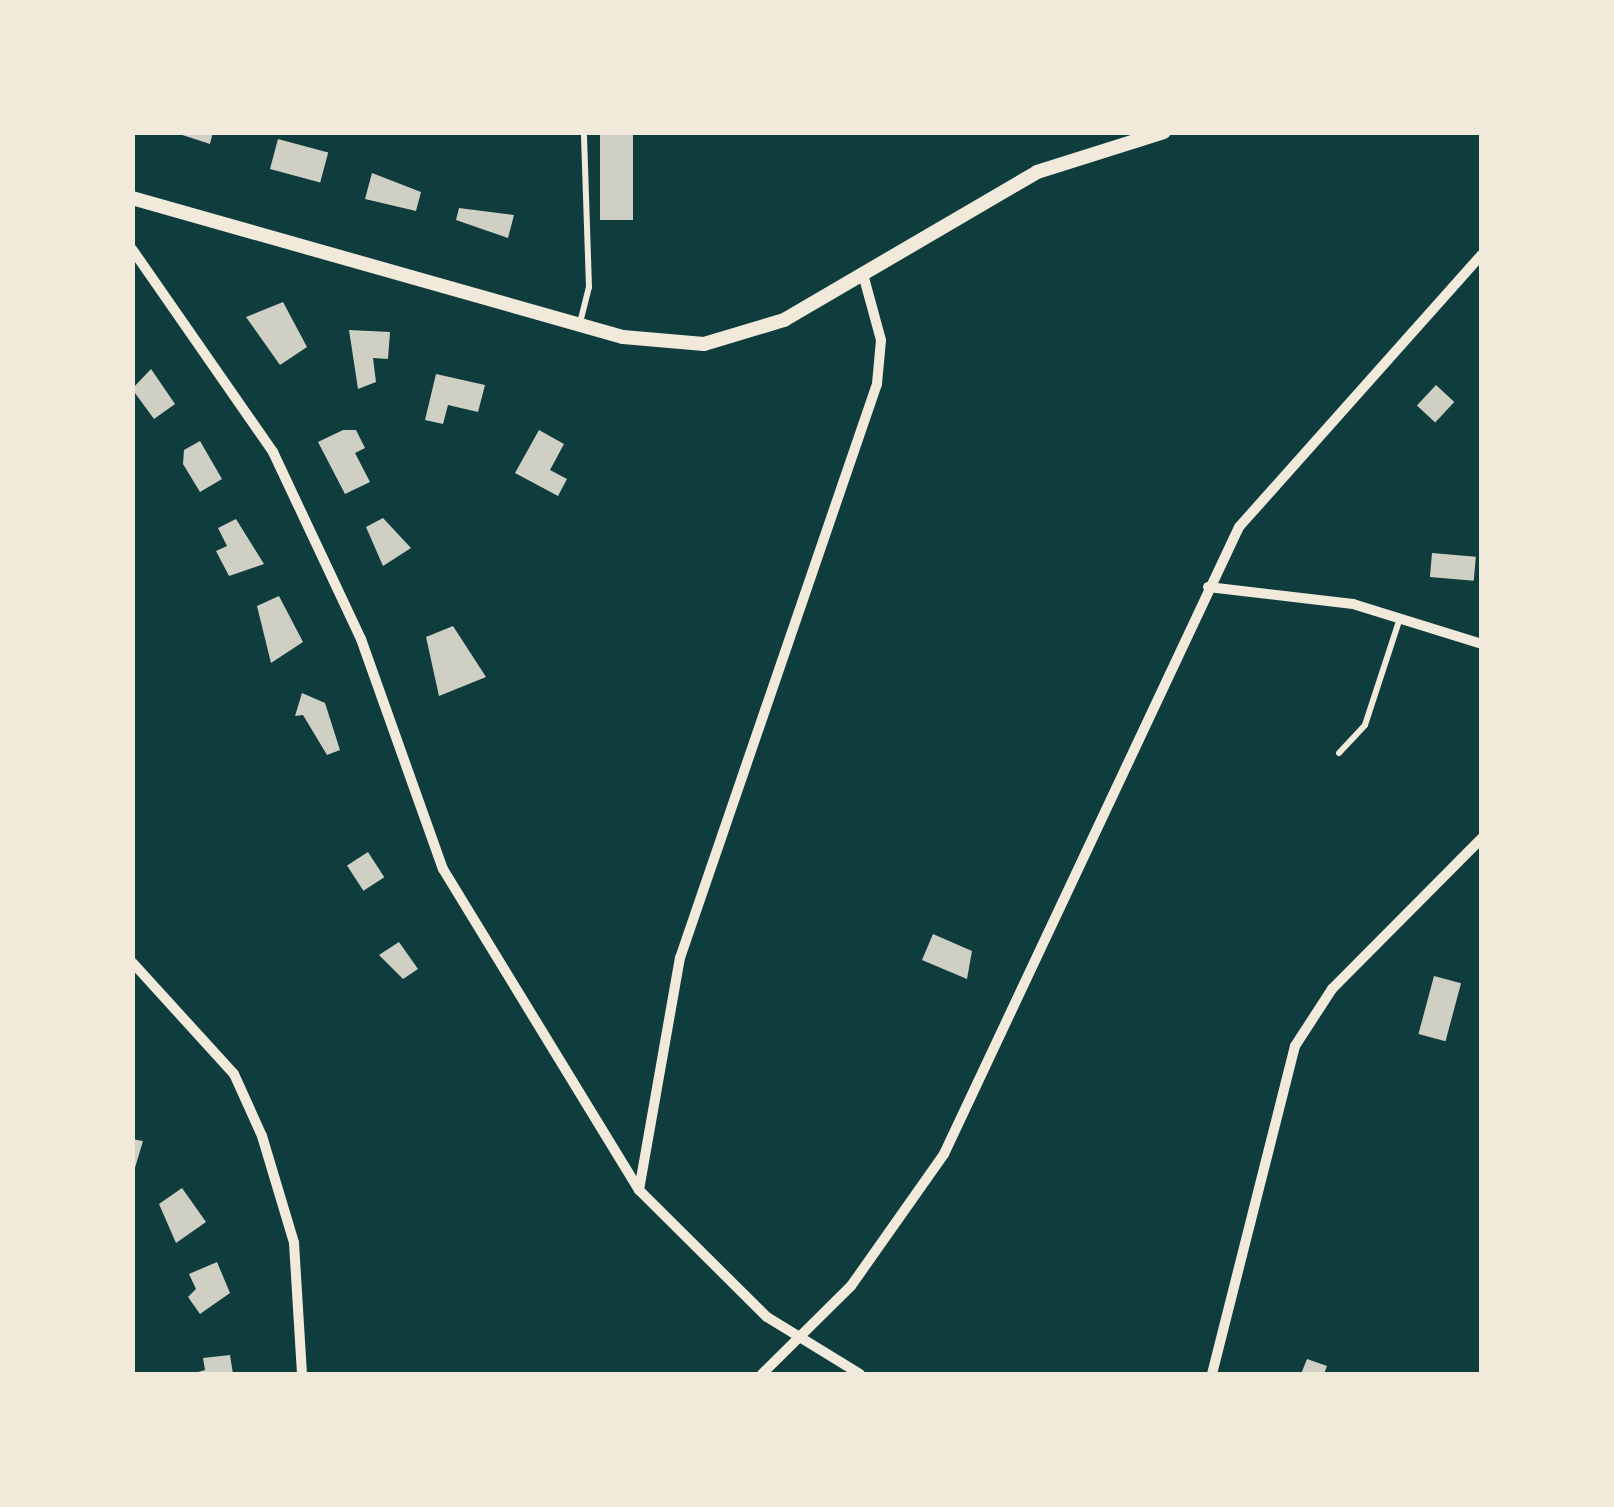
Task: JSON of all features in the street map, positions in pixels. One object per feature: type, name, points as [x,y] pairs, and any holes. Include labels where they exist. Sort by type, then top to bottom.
[{"type":"street","points":[[132,198],[662,344],[725,341],[863,274],[1037,172],[1164,132]]},
{"type":"street","points":[[132,249],[272,452],[361,639],[444,869],[639,1190],[706,1262],[798,1336],[860,1374]]},
{"type":"street","points":[[762,1374],[876,1255],[944,1154],[1208,586],[1273,480],[1482,254]]},
{"type":"street","points":[[639,1190],[680,958],[878,384],[880,329],[863,274]]},
{"type":"street","points":[[1208,586],[1400,617],[1482,644]]},
{"type":"street","points":[[1212,1374],[1295,1046],[1332,988],[1482,838]]},
{"type":"street","points":[[132,962],[234,1074],[262,1136],[294,1243],[302,1374]]},
{"type":"lane","points":[[580,324],[589,288],[584,136]]},
{"type":"lane","points":[[1339,753],[1365,725],[1400,617]]},
{"type":"building","points":[[173,132],[213,132],[210,144]]},
{"type":"building","points":[[600,132],[633,132],[633,220],[600,220]]},
{"type":"building","points":[[278,139],[328,152],[320,182],[270,169]]},
{"type":"building","points":[[372,173],[421,192],[416,211],[365,199]]},
{"type":"building","points":[[459,208],[514,215],[508,238],[456,220]]},
{"type":"building","points":[[283,302],[307,347],[280,365],[246,317]]},
{"type":"building","points":[[349,330],[390,332],[388,359],[373,358],[376,382],[358,389]]},
{"type":"building","points":[[151,369],[175,404],[154,419],[132,389]]},
{"type":"building","points":[[436,374],[485,385],[478,412],[448,405],[443,424],[425,420]]},
{"type":"building","points":[[1436,385],[1454,402],[1435,423],[1417,405]]},
{"type":"building","points":[[343,430],[356,430],[365,448],[355,453],[370,482],[345,494],[318,442]]},
{"type":"building","points":[[539,430],[564,444],[550,470],[567,479],[558,496],[515,473]]},
{"type":"building","points":[[200,441],[222,479],[200,492],[183,464],[184,450]]},
{"type":"building","points":[[383,518],[411,548],[383,566],[366,527]]},
{"type":"building","points":[[236,519],[264,564],[229,576],[216,551],[227,546],[218,528]]},
{"type":"building","points":[[1432,553],[1476,557],[1474,581],[1430,577]]},
{"type":"building","points":[[279,596],[303,642],[271,663],[257,606]]},
{"type":"building","points":[[453,626],[486,677],[439,696],[426,637]]},
{"type":"building","points":[[302,693],[325,703],[340,750],[327,755],[303,715],[295,716]]},
{"type":"building","points":[[368,852],[384,877],[363,891],[347,866]]},
{"type":"building","points":[[933,934],[972,951],[967,979],[922,960]]},
{"type":"building","points":[[399,942],[418,969],[403,979],[379,955]]},
{"type":"building","points":[[1434,976],[1461,983],[1446,1041],[1418,1034]]},
{"type":"building","points":[[132,1139],[143,1141],[134,1171],[132,1170]]},
{"type":"building","points":[[182,1188],[206,1222],[176,1243],[159,1204]]},
{"type":"building","points":[[217,1262],[230,1293],[200,1314],[188,1297],[196,1289],[189,1274]]},
{"type":"building","points":[[230,1355],[233,1374],[191,1374],[205,1370],[203,1358]]},
{"type":"building","points":[[1307,1359],[1327,1366],[1324,1374],[1301,1374]]}]
